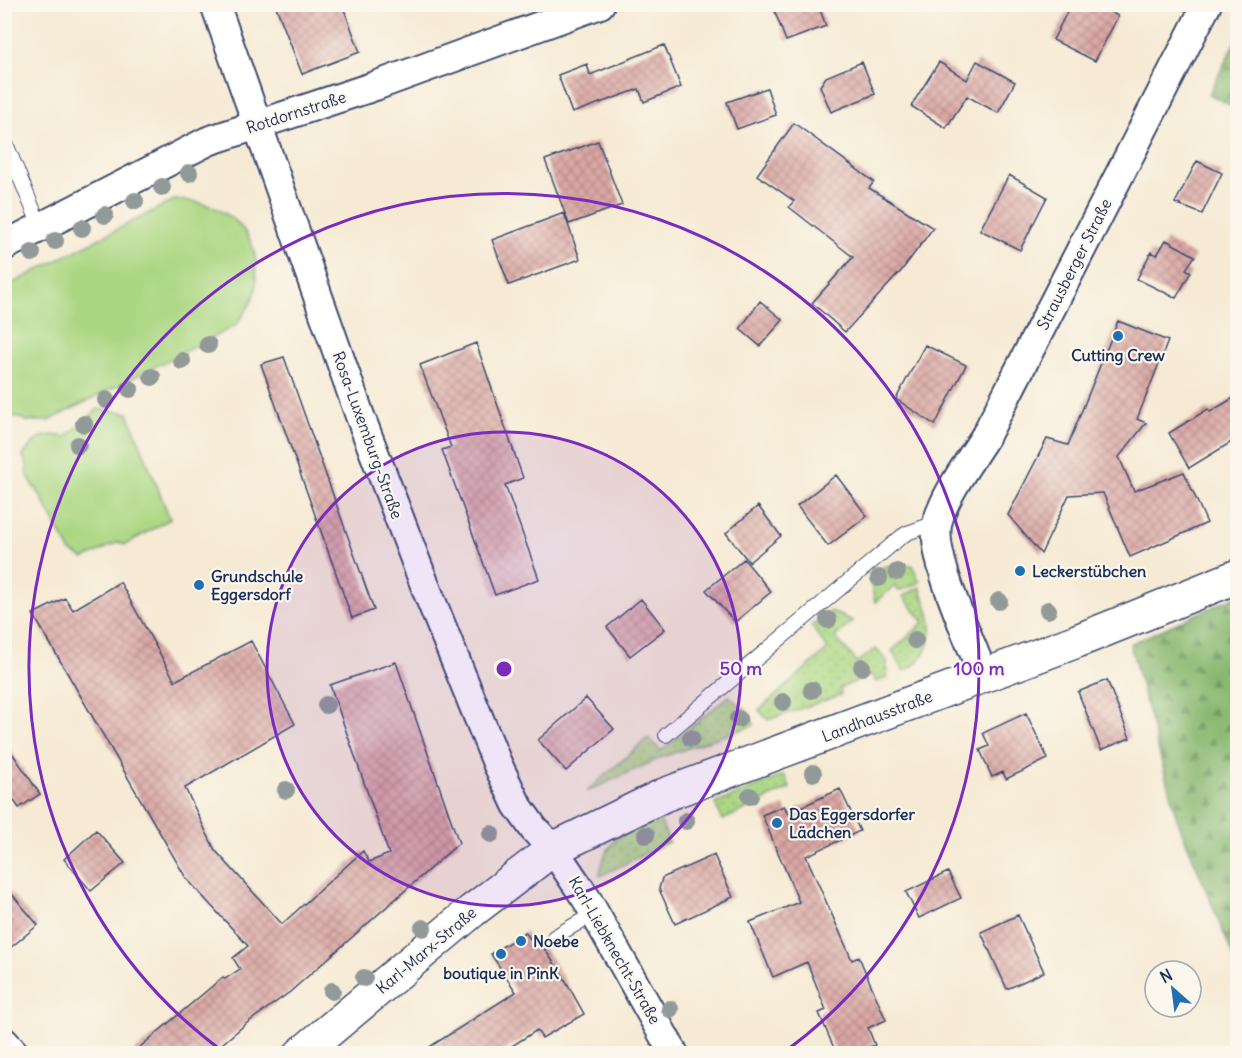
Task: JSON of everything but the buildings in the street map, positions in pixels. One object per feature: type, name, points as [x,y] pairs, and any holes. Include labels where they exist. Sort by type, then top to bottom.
[{"type":"street","name":"Rosa-Luxemburg-Straße","points":[[215,4],[256,126],[360,416],[428,593],[493,753],[517,805],[534,829],[553,849]]},
{"type":"street","name":"Rotdornstraße","points":[[4,246],[208,141],[375,86],[600,4]]},
{"type":"street","name":"Strausberger Straße","points":[[983,675],[947,584],[939,548],[938,522],[955,485],[987,435],[1207,4]]},
{"type":"street","name":"Landhausstraße","points":[[553,849],[664,795],[1108,629],[1238,576]]},
{"type":"street","name":"Karl-Liebknecht-Straße","points":[[553,849],[595,913],[674,1053]]},
{"type":"street","name":"Karl-Marx-Straße","points":[[301,1053],[472,911],[553,849]]},
{"type":"street","points":[[4,1042],[15,1053]]},
{"type":"lane","points":[[4,139],[40,226]]},
{"type":"lane","points":[[666,735],[901,537],[938,522]]},
{"type":"lane","points":[[554,937],[595,913]]},
{"type":"green space","points":[[1237,38],[1237,109],[1209,94]]},
{"type":"green space","points":[[174,200],[205,204],[219,210],[232,218],[250,240],[255,254],[256,290],[250,305],[235,326],[48,421],[27,421],[5,413],[5,287]]},
{"type":"green space","points":[[98,409],[128,413],[170,519],[125,545],[118,542],[84,559],[70,551],[34,488],[26,471],[28,468],[23,456],[36,440],[52,435],[66,437]]},
{"type":"green space","points":[[912,565],[920,582],[899,591],[894,586],[875,602],[870,579],[885,566]]},
{"type":"green space","points":[[920,587],[931,622],[930,638],[922,656],[913,667],[904,671],[892,651],[924,622],[903,596]]},
{"type":"green space","points":[[1237,596],[1237,966],[1177,819],[1130,644]]},
{"type":"green space","points":[[830,611],[853,621],[835,637],[857,662],[876,649],[887,661],[887,677],[876,682],[872,675],[840,688],[841,695],[768,720],[759,710],[828,649],[811,626]]},
{"type":"green space","points":[[729,696],[750,714],[754,725],[662,757],[586,792],[648,738],[661,751]]},
{"type":"green space","points":[[784,775],[790,788],[723,820],[715,804]]},
{"type":"green space","points":[[658,815],[669,842],[600,876],[602,863],[612,844],[627,831]]},
{"type":"place","name":"Cutting Crew","points":[[1118,336]]},
{"type":"place","name":"Leckerstübchen","points":[[1020,571]]},
{"type":"place","name":"Grundschule Eggersdorf","points":[[199,585]]},
{"type":"place","name":"Das Eggersdorfer Lädchen","points":[[777,823]]},
{"type":"place","name":"Noebe","points":[[521,941]]},
{"type":"place","name":"boutique in PinK","points":[[501,954]]}]
